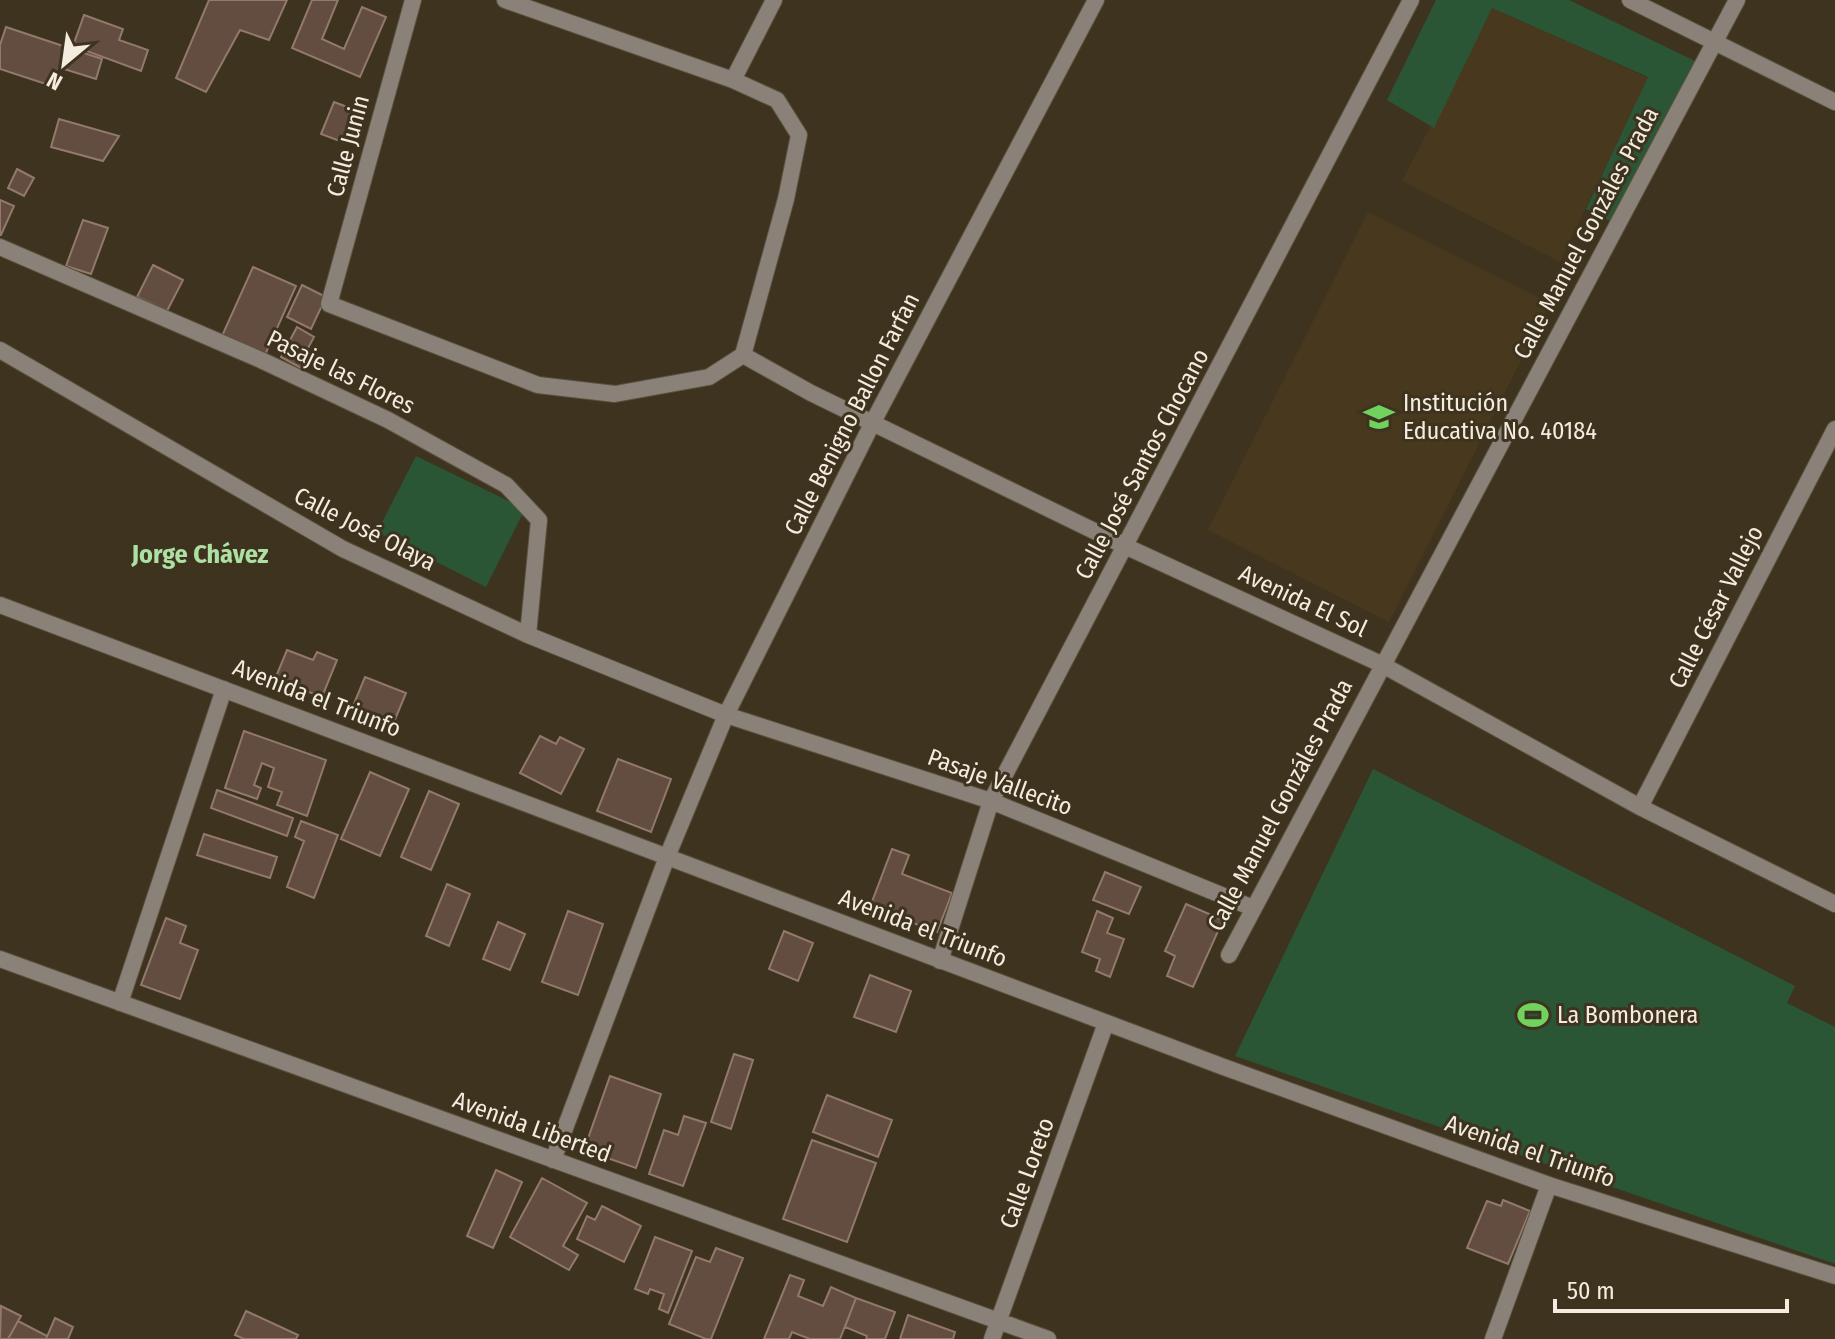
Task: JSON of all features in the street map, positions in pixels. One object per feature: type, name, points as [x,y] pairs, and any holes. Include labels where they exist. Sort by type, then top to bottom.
[{"type":"street","name":"Calle Junin","points":[[413,0],[329,304],[538,385],[615,394],[709,377],[743,355]]},
{"type":"street","points":[[505,0],[733,80],[777,100],[799,135],[786,199],[743,355]]},
{"type":"street","points":[[733,80],[774,0]]},
{"type":"street","name":"Calle Benigno Ballon Farfan","points":[[553,1160],[667,857],[726,715],[873,422],[1096,0]]},
{"type":"street","name":"Calle José Santos Chocano","points":[[940,961],[991,801],[1127,547],[1411,0]]},
{"type":"street","points":[[1630,0],[1835,102]]},
{"type":"street","name":"Calle Manuel Gonzáles Prada","points":[[1229,955],[1381,664],[1737,0]]},
{"type":"street","name":"Pasaje las Flores","points":[[0,247],[261,360],[388,420],[506,485],[539,520],[538,562],[528,635]]},
{"type":"street","name":"Calle José Olaya","points":[[0,350],[343,549],[528,635],[726,715]]},
{"type":"street","name":"Avenida El Sol","points":[[743,355],[1127,547],[1381,664],[1640,807],[1835,904]]},
{"type":"street","name":"Calle César Vallejo","points":[[1640,807],[1835,429]]},
{"type":"street","name":"Avenida el Triunfo","points":[[0,605],[940,961],[1549,1185],[1835,1276]]},
{"type":"street","points":[[120,1003],[224,689]]},
{"type":"street","name":"Pasaje Vallecito","points":[[726,715],[991,801],[1253,908]]},
{"type":"street","name":"Avenida Liberted","points":[[0,959],[1048,1339]]},
{"type":"street","name":"Calle Loreto","points":[[992,1339],[1106,1023]]},
{"type":"street","points":[[1493,1339],[1549,1185]]},
{"type":"shaded area","points":[[1492,8],[1648,78],[1560,262],[1402,181]]},
{"type":"shaded area","name":"Institución Educativa No. 40184","points":[[1368,212],[1550,303],[1389,622],[1208,530]]},
{"type":"green space","points":[[1436,0],[1569,0],[1697,62],[1616,224],[1586,209],[1648,77],[1492,8],[1434,128],[1387,100]]},
{"type":"green space","points":[[416,456],[525,509],[486,587],[377,532]]},
{"type":"green space","name":"La Bombonera","points":[[1373,769],[1795,986],[1787,1003],[1835,1027],[1835,1264],[1235,1056]]},
{"type":"building","points":[[209,0],[287,0],[269,40],[240,30],[206,92],[176,78]]},
{"type":"building","points":[[312,0],[338,0],[322,39],[344,49],[362,7],[386,17],[360,77],[292,48]]},
{"type":"building","points":[[84,15],[123,29],[119,40],[148,50],[141,71],[73,46]]},
{"type":"building","points":[[6,27],[102,59],[96,79],[61,68],[55,87],[0,69],[0,45]]},
{"type":"building","points":[[334,102],[358,111],[345,143],[321,134]]},
{"type":"building","points":[[59,119],[119,136],[103,161],[51,147]]},
{"type":"building","points":[[17,169],[34,178],[24,196],[8,188]]},
{"type":"building","points":[[0,200],[14,206],[1,235],[0,235]]},
{"type":"building","points":[[83,220],[108,228],[91,274],[66,266]]},
{"type":"building","points":[[153,265],[183,280],[167,311],[137,297]]},
{"type":"building","points":[[253,267],[296,286],[265,355],[222,336]]},
{"type":"building","points":[[302,285],[326,297],[311,329],[287,317]]},
{"type":"building","points":[[297,327],[314,337],[306,352],[312,356],[301,368],[281,357]]},
{"type":"building","points":[[287,650],[313,660],[317,652],[337,660],[322,697],[275,679]]},
{"type":"building","points":[[365,677],[406,693],[394,722],[353,706]]},
{"type":"building","points":[[244,731],[326,760],[307,816],[277,805],[282,792],[268,787],[274,768],[262,763],[254,785],[261,788],[257,799],[225,788]]},
{"type":"building","points":[[540,736],[556,744],[560,737],[584,749],[561,794],[520,773]]},
{"type":"building","points":[[618,759],[671,779],[651,832],[597,811]]},
{"type":"building","points":[[370,772],[409,789],[380,856],[341,839]]},
{"type":"building","points":[[217,790],[293,818],[287,836],[211,808]]},
{"type":"building","points":[[429,791],[459,804],[431,870],[401,857]]},
{"type":"building","points":[[301,821],[338,835],[314,898],[287,887],[304,841],[295,837]]},
{"type":"building","points":[[204,834],[277,857],[270,878],[197,855]]},
{"type":"building","points":[[892,849],[909,855],[902,874],[952,893],[937,932],[870,907]]},
{"type":"building","points":[[1105,872],[1141,887],[1129,914],[1093,900]]},
{"type":"building","points":[[447,884],[470,894],[449,946],[426,936]]},
{"type":"building","points":[[1186,904],[1223,920],[1193,987],[1167,976],[1175,956],[1165,951]]},
{"type":"building","points":[[568,911],[603,924],[578,995],[542,982]]},
{"type":"building","points":[[1097,911],[1113,918],[1107,933],[1124,939],[1110,977],[1096,971],[1100,959],[1082,952]]},
{"type":"building","points":[[166,918],[186,926],[180,943],[198,950],[180,999],[141,985]]},
{"type":"building","points":[[498,922],[525,934],[510,970],[483,959]]},
{"type":"building","points":[[784,931],[813,943],[798,981],[769,969]]},
{"type":"building","points":[[870,975],[911,991],[896,1032],[854,1017]]},
{"type":"building","points":[[734,1054],[753,1060],[731,1129],[711,1122]]},
{"type":"building","points":[[610,1076],[661,1094],[636,1168],[584,1150]]},
{"type":"building","points":[[827,1095],[892,1120],[878,1157],[813,1132]]},
{"type":"building","points":[[684,1116],[706,1123],[683,1186],[649,1174],[664,1130],[678,1135]]},
{"type":"building","points":[[812,1140],[876,1163],[847,1242],[783,1219]]},
{"type":"building","points":[[496,1170],[522,1182],[493,1248],[467,1236]]},
{"type":"building","points":[[542,1178],[587,1203],[563,1246],[578,1255],[569,1270],[510,1237]]},
{"type":"building","points":[[1503,1200],[1530,1211],[1508,1264],[1467,1248],[1487,1201],[1501,1206]]},
{"type":"building","points":[[602,1206],[641,1226],[624,1262],[577,1239],[587,1216],[595,1220]]},
{"type":"building","points":[[655,1237],[692,1251],[668,1313],[659,1309],[664,1294],[650,1289],[648,1294],[635,1289]]},
{"type":"building","points":[[716,1248],[743,1258],[711,1339],[706,1339],[669,1324],[696,1257],[710,1262]]},
{"type":"building","points":[[790,1275],[804,1280],[798,1296],[823,1306],[831,1287],[856,1298],[840,1339],[810,1339],[792,1332],[789,1339],[764,1339]]},
{"type":"building","points":[[856,1298],[895,1312],[885,1339],[866,1339],[867,1336],[845,1327]]},
{"type":"building","points":[[1,1306],[21,1316],[8,1339],[0,1339]]},
{"type":"building","points":[[246,1311],[298,1335],[296,1339],[244,1339],[235,1335]]},
{"type":"building","points":[[908,1315],[955,1332],[953,1339],[900,1339]]},
{"type":"building","points":[[55,1318],[73,1327],[68,1339],[46,1339]]},
{"type":"building","points":[[18,1321],[47,1336],[46,1339],[8,1339]]},
{"type":"place","name":"Institución Educativa No. 40184","points":[[1379,417]]},
{"type":"place","name":"La Bombonera","points":[[1533,1015]]},
{"type":"district","name":"Jorge Chávez","points":[[200,554]]}]
